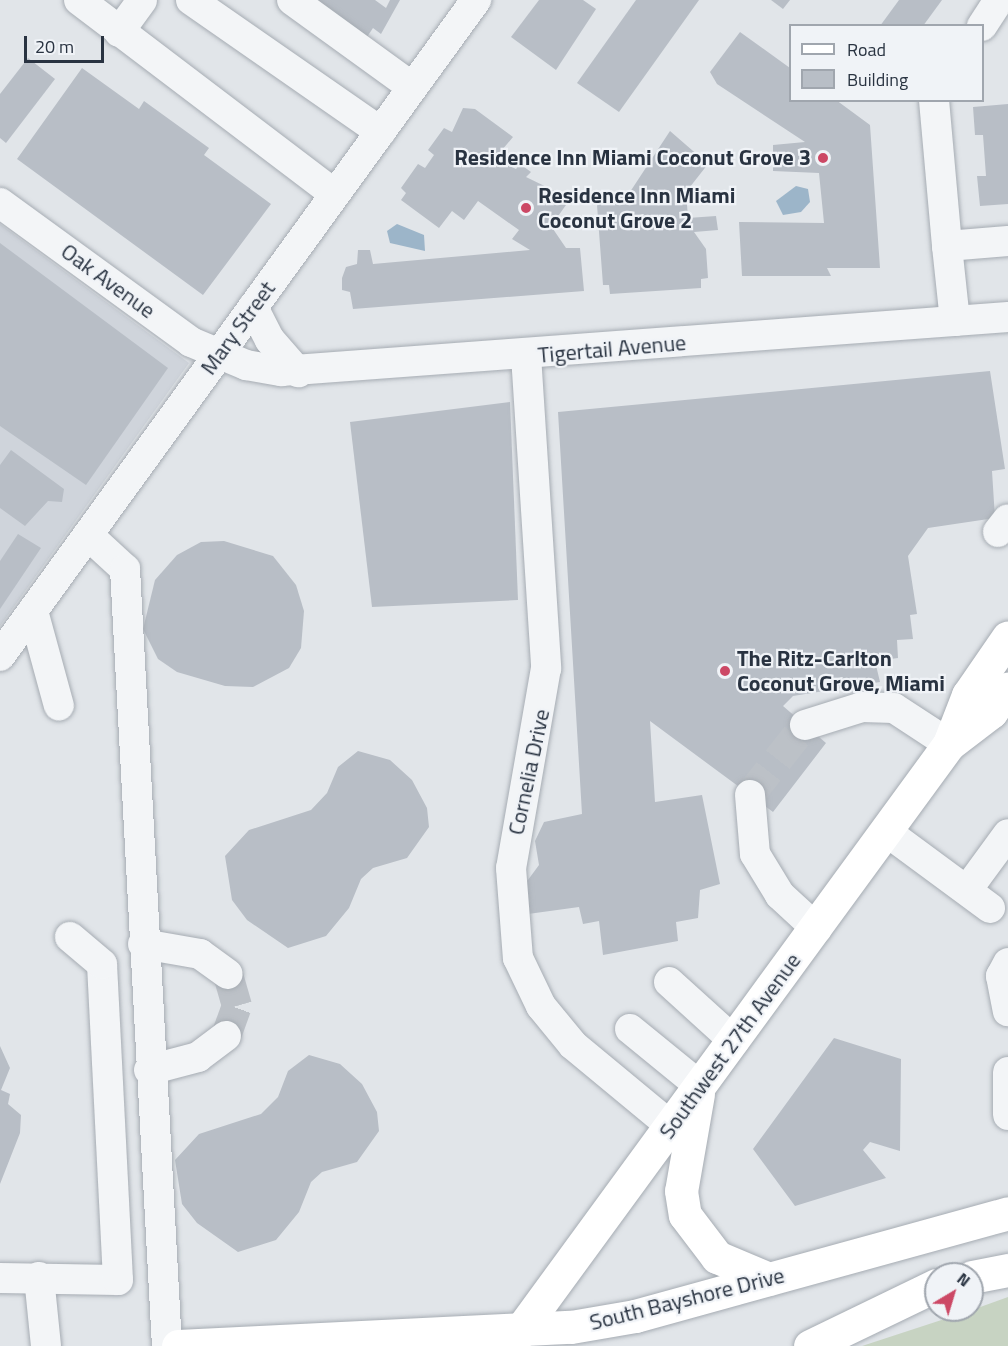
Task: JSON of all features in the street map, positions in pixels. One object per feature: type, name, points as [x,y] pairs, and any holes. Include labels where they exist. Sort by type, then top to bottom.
[{"type":"main road","name":"Southwest 27th Avenue","points":[[514,1340],[817,928],[949,744],[968,695],[1008,637]]},
{"type":"main road","name":"Southwest 27th Avenue","points":[[949,744],[992,712],[1008,689]]},
{"type":"main road","points":[[700,1086],[681,1191],[685,1215],[717,1257],[769,1279]]},
{"type":"main road","name":"South Bayshore Drive","points":[[178,1346],[514,1340],[635,1316],[1008,1213]]},
{"type":"main road","points":[[984,1275],[1008,1270]]},
{"type":"main road","points":[[810,1346],[924,1291]]},
{"type":"street","points":[[79,0],[335,194]]},
{"type":"street","points":[[119,32],[142,0]]},
{"type":"street","points":[[191,0],[381,132]]},
{"type":"street","points":[[292,0],[412,87]]},
{"type":"street","name":"Mary Street","points":[[0,656],[476,0]]},
{"type":"street","points":[[934,102],[955,321]]},
{"type":"street","name":"Oak Avenue","points":[[0,203],[179,334],[219,356]]},
{"type":"street","points":[[947,246],[1008,241]]},
{"type":"street","points":[[253,307],[270,340],[298,372]]},
{"type":"street","name":"Tigertail Avenue","points":[[219,356],[298,372],[1008,317]]},
{"type":"street","name":"Cornelia Drive","points":[[526,356],[546,668],[511,868],[518,958],[541,1006],[573,1045],[671,1126]]},
{"type":"street","points":[[88,535],[125,569],[149,1070],[167,1346]]},
{"type":"street","points":[[33,611],[59,706]]},
{"type":"street","points":[[805,725],[862,706],[894,708],[949,744]]},
{"type":"street","points":[[750,795],[755,854],[780,895],[817,928]]},
{"type":"street","points":[[887,832],[979,899],[1008,834]]},
{"type":"street","points":[[0,1278],[118,1280],[102,964],[69,938]]},
{"type":"street","points":[[144,944],[200,954],[228,974]]},
{"type":"street","points":[[1008,963],[1001,976],[1008,1011]]},
{"type":"street","points":[[669,982],[734,1041]]},
{"type":"street","points":[[630,1029],[700,1086]]},
{"type":"street","points":[[149,1070],[198,1057],[226,1036]]},
{"type":"street","points":[[1008,1072],[1008,1115]]},
{"type":"street","points":[[39,1277],[46,1346]]},
{"type":"shaded area","points":[[0,224],[189,363],[0,626]]},
{"type":"green space","points":[[1008,1297],[1008,1346],[862,1346],[935,1322],[984,1322],[984,1306]]},
{"type":"water","points":[[796,186],[808,189],[810,202],[801,212],[783,215],[776,201]]},
{"type":"water","points":[[397,224],[424,235],[425,251],[390,243],[387,231]]},
{"type":"building","points":[[311,0],[375,0],[386,8],[390,0],[400,0],[381,34],[373,28],[365,40]]},
{"type":"building","points":[[539,0],[583,0],[596,9],[556,70],[511,37]]},
{"type":"building","points":[[636,0],[699,0],[619,112],[577,83]]},
{"type":"building","points":[[771,0],[790,0],[783,9]]},
{"type":"building","points":[[899,0],[942,0],[924,24],[881,24]]},
{"type":"building","name":"Residence Inn Miami Coconut Grove 3","points":[[740,32],[789,67],[789,102],[839,102],[870,125],[880,268],[827,268],[831,276],[742,276],[739,222],[824,223],[819,173],[773,171],[773,145],[805,142],[717,84],[710,72]]},
{"type":"building","points":[[28,58],[55,79],[6,143],[0,138],[0,94]]},
{"type":"building","points":[[82,68],[139,109],[144,101],[209,148],[204,155],[271,204],[203,295],[17,159]]},
{"type":"building","points":[[1008,104],[1008,204],[980,206],[977,176],[986,176],[983,135],[975,135],[973,107]]},
{"type":"building","name":"Residence Inn Miami Coconut Grove 2","points":[[463,108],[475,109],[513,137],[502,150],[514,160],[510,166],[516,169],[520,164],[531,172],[526,177],[563,195],[559,199],[566,205],[551,226],[566,248],[580,248],[584,291],[353,309],[350,292],[342,290],[342,278],[346,267],[357,264],[358,250],[370,250],[373,264],[530,250],[512,239],[519,230],[478,201],[464,220],[452,211],[439,228],[401,200],[406,193],[401,188],[418,164],[425,168],[434,155],[428,150],[444,128],[452,132]]},
{"type":"building","points":[[670,131],[708,164],[686,192],[688,218],[716,216],[718,230],[694,232],[706,249],[708,278],[701,279],[701,288],[610,294],[609,285],[603,285],[597,205],[601,197],[628,195]]},
{"type":"building","points":[[0,243],[168,368],[86,485],[0,426]]},
{"type":"building","name":"The Ritz-Carlton Coconut Grove, Miami","points":[[990,371],[1005,469],[992,471],[995,518],[928,528],[908,556],[917,614],[910,615],[913,639],[897,640],[898,658],[875,661],[880,682],[793,696],[783,706],[826,743],[773,812],[650,721],[655,802],[702,795],[720,884],[700,890],[698,918],[676,922],[678,941],[603,955],[599,921],[583,924],[579,907],[528,914],[525,884],[539,865],[535,841],[544,822],[582,814],[558,412]]},
{"type":"building","points":[[510,402],[518,600],[372,607],[350,422]]},
{"type":"building","points":[[11,450],[64,489],[62,502],[48,501],[25,526],[0,508],[0,465]]},
{"type":"building","points":[[18,534],[41,548],[0,609],[0,561]]},
{"type":"building","points":[[224,541],[273,556],[296,585],[304,611],[301,648],[289,668],[253,687],[225,686],[177,672],[158,659],[143,629],[155,580],[177,555],[201,542]]},
{"type":"building","points":[[358,751],[390,760],[412,780],[427,808],[429,827],[407,858],[373,868],[361,879],[349,908],[326,936],[288,948],[247,920],[232,900],[225,856],[249,830],[311,810],[327,793],[338,767]]},
{"type":"building","points":[[834,1038],[901,1059],[900,1151],[870,1142],[863,1150],[886,1178],[795,1206],[753,1149]]},
{"type":"building","points":[[0,1046],[10,1068],[1,1090],[10,1094],[8,1104],[21,1115],[20,1133],[0,1184]]},
{"type":"building","points":[[309,1055],[340,1064],[362,1084],[377,1112],[379,1131],[357,1162],[322,1172],[311,1182],[299,1212],[276,1240],[238,1252],[197,1223],[182,1204],[175,1160],[199,1134],[261,1114],[278,1097],[288,1071]]},
{"type":"tunnel","points":[[750,795],[805,725]]},
{"type":"tunnel","points":[[226,1036],[237,1006],[228,974]]},
{"type":"place","name":"Residence Inn Miami Coconut Grove 3","points":[[823,158]]},
{"type":"place","name":"Residence Inn Miami Coconut Grove 2","points":[[526,208]]},
{"type":"place","name":"The Ritz-Carlton Coconut Grove, Miami","points":[[725,671]]}]
